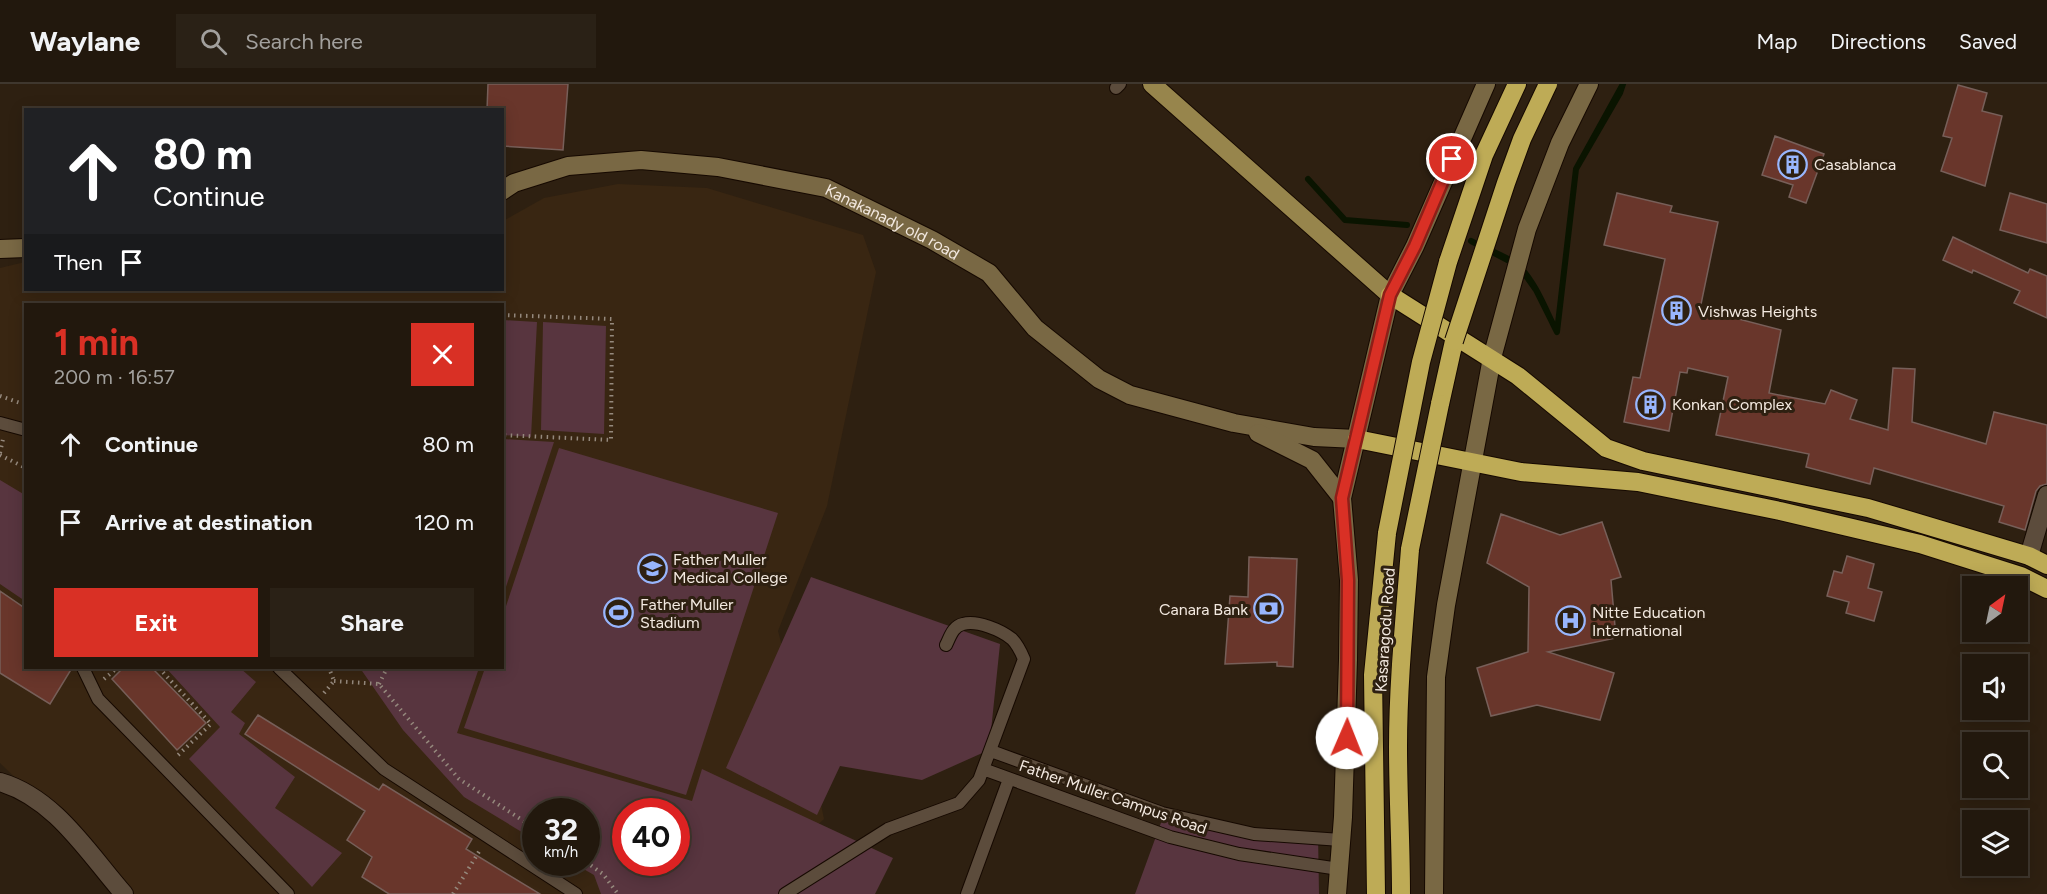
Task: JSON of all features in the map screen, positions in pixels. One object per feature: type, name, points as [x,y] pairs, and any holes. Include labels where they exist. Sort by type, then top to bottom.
[{"type":"highway","name":"Kasaragodu Road","points":[[1376,894],[1373,675],[1386,533],[1420,362],[1448,262],[1484,156],[1517,84]]},
{"type":"highway","name":"Kasaragodu Road","points":[[1401,894],[1399,724],[1401,653],[1410,549],[1454,342],[1506,183],[1548,84]]},
{"type":"highway","points":[[1390,295],[1492,358],[1605,448],[1643,461],[1868,508],[2029,556],[2047,565]]},
{"type":"highway","points":[[1357,439],[1521,472],[1638,482],[1863,529],[2021,576],[2047,589]]},
{"type":"main road","points":[[1152,84],[1390,295]]},
{"type":"street","points":[[1337,894],[1347,738],[1348,591],[1342,498],[1390,295],[1415,246],[1486,84]]},
{"type":"street","points":[[1434,894],[1436,677],[1446,604],[1492,358],[1527,230],[1560,143],[1589,84]]},
{"type":"street","name":"Kanakanady old road","points":[[504,189],[514,183],[568,166],[641,160],[718,167],[826,188],[932,240],[989,273],[1035,328],[1099,379],[1130,395],[1234,423]]},
{"type":"street","points":[[0,249],[24,248]]},
{"type":"street","points":[[1234,423],[1314,436],[1357,439]]},
{"type":"street","points":[[1234,423],[1268,437],[1311,460],[1342,498]]},
{"type":"street","points":[[2029,556],[2047,495]]},
{"type":"street","points":[[0,782],[24,790],[44,802],[124,894]]},
{"type":"lane","points":[[0,423],[24,429]]},
{"type":"lane","points":[[785,894],[888,829],[959,803],[979,780],[1024,659],[1013,640],[995,628],[962,624],[953,631],[946,645]]},
{"type":"lane","points":[[83,669],[98,699],[288,894]]},
{"type":"lane","points":[[280,669],[384,769],[576,894]]},
{"type":"lane","name":"Father Muller Campus Road","points":[[991,751],[1162,813],[1254,834],[1341,840]]},
{"type":"lane","name":"Father Muller Campus Road","points":[[983,770],[1170,837],[1239,854],[1339,869]]},
{"type":"lane","points":[[967,894],[1010,779]]},
{"type":"path","points":[[504,315],[612,319],[612,341],[611,440],[504,435]]},
{"type":"path","points":[[0,396],[24,404]]},
{"type":"path","points":[[0,435],[3,436],[0,454],[24,467]]},
{"type":"path","points":[[99,684],[116,669]]},
{"type":"path","points":[[160,669],[211,724],[170,763]]},
{"type":"path","points":[[329,669],[334,681]]},
{"type":"path","points":[[379,684],[386,669]]},
{"type":"path","points":[[316,704],[334,681]]},
{"type":"path","points":[[334,681],[379,684],[459,779],[522,820]]},
{"type":"path","points":[[453,894],[488,837]]},
{"type":"path","points":[[600,872],[618,894]]},
{"type":"shaded area","name":"Father Muller Medical College","points":[[618,184],[707,188],[863,235],[876,272],[827,506],[778,631],[810,751],[824,819],[743,894],[129,894],[67,828],[0,763],[0,268],[24,262],[24,291],[504,291],[504,220],[544,198]]},
{"type":"shaded area","points":[[504,320],[537,322],[531,437],[504,435]]},
{"type":"shaded area","points":[[543,322],[606,326],[604,434],[541,430]]},
{"type":"shaded area","points":[[504,439],[554,442],[504,593]]},
{"type":"shaded area","points":[[559,448],[778,513],[686,795],[464,728],[485,669],[504,669],[504,612]]},
{"type":"shaded area","points":[[0,480],[24,494],[24,600],[0,584]]},
{"type":"shaded area","points":[[811,577],[1000,644],[989,750],[922,780],[840,766],[817,815],[726,768]]},
{"type":"shaded area","points":[[167,669],[241,669],[256,682],[231,712],[245,723],[239,734],[295,777],[275,808],[342,853],[312,887],[189,759],[220,727]]},
{"type":"shaded area","points":[[361,669],[479,669],[457,733],[682,798],[612,798],[612,876],[690,876],[690,800],[692,801],[702,769],[893,858],[875,894],[601,894],[594,876],[600,876],[600,798],[522,798],[522,832],[464,797],[403,730]]},
{"type":"shaded area","points":[[1162,820],[1318,833],[1319,894],[1135,894]]},
{"type":"building","points":[[488,84],[568,84],[563,150],[504,146],[504,108],[487,108]]},
{"type":"building","points":[[1958,85],[1987,93],[1982,111],[2002,116],[1985,186],[1941,171],[1952,138],[1943,136]]},
{"type":"building","name":"Casablanca","points":[[1775,136],[1824,154],[1806,203],[1789,197],[1793,185],[1762,175]]},
{"type":"building","points":[[1617,193],[1672,206],[1670,212],[1718,222],[1700,309],[1781,330],[1769,393],[1825,404],[1831,390],[1857,400],[1850,419],[1888,430],[1893,368],[1915,369],[1912,422],[1986,444],[1994,412],[2047,425],[2047,484],[2040,486],[2036,491],[2025,530],[1999,522],[2004,506],[1874,468],[1870,484],[1806,467],[1809,454],[1716,435],[1728,377],[1688,368],[1687,373],[1680,372],[1669,431],[1624,422],[1633,377],[1640,378],[1665,259],[1604,245]]},
{"type":"building","points":[[2010,193],[2047,204],[2047,243],[2000,230]]},
{"type":"building","points":[[1953,237],[2028,273],[2030,269],[2047,276],[2047,318],[2014,303],[2020,291],[1973,270],[1972,273],[1943,260]]},
{"type":"building","name":"Nitte Education International","points":[[1501,514],[1560,535],[1602,522],[1621,577],[1611,580],[1616,638],[1548,652],[1614,673],[1600,720],[1537,705],[1491,716],[1477,668],[1528,652],[1529,587],[1487,563]]},
{"type":"building","points":[[1847,556],[1874,564],[1868,588],[1882,592],[1874,621],[1846,613],[1849,602],[1827,596],[1834,571],[1842,573]]},
{"type":"building","points":[[1249,557],[1297,559],[1293,667],[1277,666],[1277,662],[1225,664],[1230,596],[1248,597]]},
{"type":"building","points":[[0,591],[24,608],[24,669],[71,669],[50,704],[0,673]]},
{"type":"building","points":[[122,669],[153,669],[206,723],[177,750],[112,679]]},
{"type":"building","points":[[258,715],[379,790],[383,784],[472,839],[466,849],[540,894],[389,894],[362,877],[372,857],[347,840],[365,811],[245,734]]},
{"type":"waterway","points":[[1623,84],[1576,169],[1557,332],[1536,290],[1519,266],[1471,241],[1504,257],[1516,264],[1520,267],[1536,290],[1557,332],[1576,169],[1620,93],[1623,84]]},
{"type":"waterway","points":[[1308,179],[1345,220],[1407,225]]},
{"type":"place","name":"Casablanca","points":[[1793,164]]},
{"type":"place","name":"Vishwas Heights","points":[[1677,311]]},
{"type":"place","name":"Konkan Complex","points":[[1651,404]]},
{"type":"place","name":"Father Muller Medical College","points":[[652,568]]},
{"type":"place","name":"Canara Bank","points":[[1269,609]]},
{"type":"place","name":"Father Muller Stadium","points":[[619,613]]},
{"type":"place","name":"Nitte Education International","points":[[1571,621]]},
{"type":"route","points":[[1347,738],[1348,580],[1342,498],[1390,295],[1415,246],[1452,159]]}]
